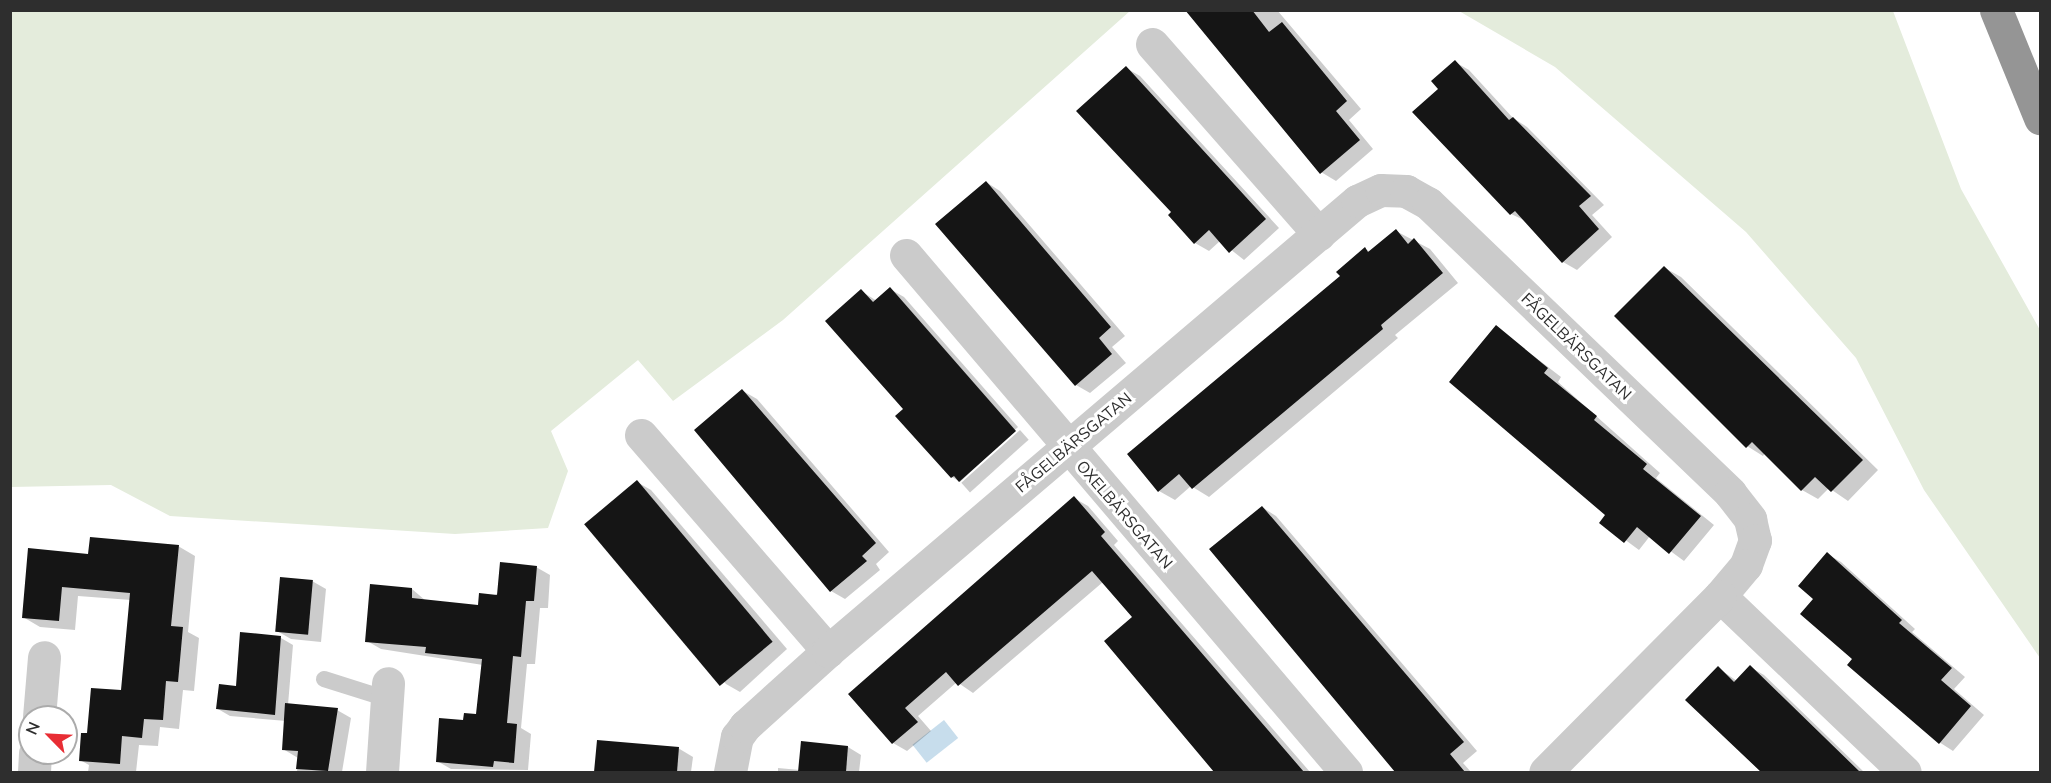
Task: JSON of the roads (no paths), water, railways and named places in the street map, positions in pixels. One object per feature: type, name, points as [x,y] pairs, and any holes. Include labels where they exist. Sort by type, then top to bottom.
[{"type":"highway","points":[[1996,10],[2040,118]]},
{"type":"street","points":[[1152,44],[1319,234]]},
{"type":"street","name":"FÅGELBÄRSGATAN","points":[[730,772],[737,737],[745,726],[828,651],[1357,201],[1382,190],[1406,191],[1428,203],[1730,493],[1750,519],[1755,540],[1746,565],[1720,596],[1545,772]]},
{"type":"street","name":"OXELBÄRSGATAN","points":[[906,255],[1067,448],[1346,772]]},
{"type":"street","points":[[641,435],[828,651]]},
{"type":"street","points":[[1720,596],[1905,772]]},
{"type":"street","points":[[40,705],[44,657]]},
{"type":"street","points":[[382,772],[388,691]]},
{"type":"lane","points":[[324,679],[388,691]]},
{"type":"water","points":[[944,720],[958,738],[927,763],[912,745]]}]
